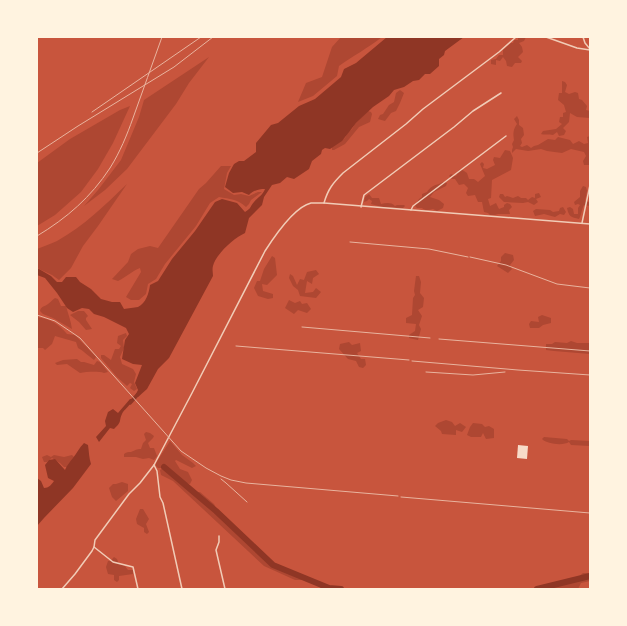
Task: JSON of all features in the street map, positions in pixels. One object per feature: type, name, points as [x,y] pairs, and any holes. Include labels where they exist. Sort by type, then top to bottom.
[{"type":"street","points":[[324,203],[326,195],[333,182],[343,173],[516,37]]},
{"type":"street","points":[[546,37],[577,48],[590,50]]},
{"type":"street","points":[[584,37],[585,43],[590,50]]},
{"type":"street","points":[[361,206],[364,195],[473,111],[501,93]]},
{"type":"street","points":[[410,210],[413,206],[506,136]]},
{"type":"street","points":[[582,223],[590,185]]},
{"type":"street","points":[[62,589],[75,574],[94,547],[95,540],[129,494],[154,465],[265,251],[286,222],[300,209],[310,204],[324,203],[590,224]]},
{"type":"street","points":[[154,465],[157,471],[160,497],[164,503],[182,589]]},
{"type":"street","points":[[219,536],[219,542],[216,550],[225,589]]},
{"type":"street","points":[[94,547],[113,562],[133,567],[138,589]]},
{"type":"shaded area","points":[[341,37],[382,37],[339,66],[337,76],[313,96],[298,102],[306,83],[322,77],[332,47]]},
{"type":"shaded area","points":[[387,37],[464,37],[445,51],[444,55],[439,59],[439,66],[430,74],[425,74],[419,80],[413,81],[404,87],[394,90],[389,96],[373,107],[356,123],[342,141],[330,149],[325,148],[322,150],[321,154],[312,161],[309,169],[294,179],[287,177],[280,183],[272,185],[264,197],[262,205],[249,218],[245,233],[226,247],[215,261],[213,276],[169,358],[158,369],[147,389],[138,397],[135,396],[138,390],[135,383],[142,365],[133,364],[122,359],[125,340],[129,334],[126,328],[104,317],[94,314],[89,309],[82,308],[73,312],[67,308],[45,278],[37,275],[37,269],[51,276],[57,282],[62,282],[66,277],[76,277],[101,299],[112,302],[120,302],[124,309],[138,307],[147,298],[150,285],[158,281],[172,259],[195,231],[215,202],[222,199],[237,203],[245,212],[263,193],[265,189],[257,190],[249,195],[242,192],[233,193],[225,187],[229,173],[234,164],[239,161],[244,161],[256,152],[256,143],[271,125],[278,123],[299,106],[315,99],[341,77],[344,69],[356,63]]},
{"type":"shaded area","points":[[518,37],[526,37],[524,41],[519,43],[523,52],[518,57],[522,61],[521,63],[515,63],[512,67],[507,66],[503,57],[500,61],[496,60],[496,65],[491,64],[491,60],[496,59],[499,55],[503,55],[503,50],[513,43],[514,40],[518,40]]},
{"type":"shaded area","points":[[209,57],[127,169],[105,190],[84,206],[121,160],[139,117],[144,100]]},
{"type":"shaded area","points":[[562,81],[567,85],[565,92],[569,94],[575,92],[578,93],[579,99],[582,100],[587,106],[586,110],[590,111],[590,118],[577,117],[570,113],[569,122],[563,128],[566,131],[564,135],[559,136],[557,132],[553,135],[541,134],[543,131],[556,129],[562,124],[559,122],[560,117],[563,117],[563,113],[566,112],[564,105],[558,100],[559,93],[562,93]]},
{"type":"shaded area","points":[[400,90],[404,93],[396,111],[391,113],[385,121],[378,119],[389,105],[394,102],[396,93]]},
{"type":"shaded area","points":[[130,106],[113,143],[98,169],[81,192],[55,215],[37,226],[37,163],[70,139],[120,110]]},
{"type":"shaded area","points":[[368,111],[372,114],[370,122],[359,127],[345,144],[332,150],[332,147],[345,138],[348,132]]},
{"type":"shaded area","points":[[517,116],[519,125],[523,128],[524,135],[521,139],[522,143],[520,146],[522,147],[527,145],[531,148],[548,139],[555,140],[558,137],[570,140],[573,144],[579,141],[584,144],[588,143],[587,137],[590,136],[590,165],[584,165],[583,161],[586,156],[584,152],[571,149],[562,153],[541,149],[528,151],[516,149],[512,153],[512,144],[514,140],[513,135],[517,124],[514,119]]},
{"type":"shaded area","points":[[505,150],[510,151],[513,158],[511,170],[492,180],[491,198],[488,199],[490,206],[496,203],[499,209],[504,207],[507,203],[512,207],[509,210],[510,214],[490,215],[484,212],[482,202],[478,202],[475,195],[468,196],[466,193],[468,188],[464,184],[459,185],[455,179],[452,179],[449,176],[451,174],[456,176],[461,169],[467,173],[469,179],[474,179],[478,182],[485,176],[480,164],[482,162],[484,164],[483,168],[487,169],[495,165],[493,160],[494,157],[500,158]]},
{"type":"shaded area","points":[[221,166],[231,166],[227,173],[224,189],[234,195],[241,194],[249,196],[262,192],[251,200],[246,207],[236,201],[219,197],[210,203],[196,226],[165,264],[156,279],[148,284],[146,294],[139,300],[131,300],[126,297],[141,272],[140,268],[118,281],[112,279],[128,262],[131,254],[138,249],[150,246],[158,248],[199,189]]},
{"type":"shaded area","points":[[443,182],[447,183],[446,186],[434,192],[430,197],[439,200],[444,204],[443,208],[437,211],[433,209],[424,210],[415,206],[422,197],[422,194],[427,192],[432,186]]},
{"type":"shaded area","points":[[127,184],[83,246],[71,268],[59,280],[37,268],[37,249],[57,241],[76,229],[111,200]]},
{"type":"shaded area","points":[[583,186],[586,187],[587,191],[585,201],[590,202],[590,206],[584,205],[579,219],[574,218],[571,216],[567,208],[570,207],[573,209],[574,214],[578,214],[578,208],[580,205],[575,205],[574,202],[580,197],[580,191]]},
{"type":"shaded area","points":[[539,193],[541,197],[536,199],[538,202],[534,205],[528,202],[504,202],[499,197],[500,194],[503,194],[505,197],[507,196],[513,198],[518,196],[528,200],[532,197],[535,198],[535,194]]},
{"type":"shaded area","points":[[369,194],[372,198],[379,198],[381,204],[388,203],[395,206],[405,206],[403,208],[382,207],[371,204],[372,201],[369,199],[364,202],[365,197]]},
{"type":"shaded area","points":[[563,207],[566,212],[564,215],[560,214],[555,217],[544,214],[535,216],[533,211],[536,209],[550,210],[553,212],[559,211],[560,208]]},
{"type":"shaded area","points":[[505,253],[513,255],[514,260],[510,265],[512,269],[508,273],[497,266],[501,261],[501,257]]},
{"type":"shaded area","points":[[272,256],[275,258],[277,275],[267,285],[262,284],[263,291],[273,294],[273,298],[268,299],[258,296],[254,288],[257,281],[260,281],[264,269]]},
{"type":"shaded area","points":[[316,270],[319,274],[313,278],[312,284],[307,281],[305,293],[313,292],[316,288],[321,292],[316,298],[300,296],[298,290],[293,286],[289,278],[290,274],[293,276],[297,285],[300,279],[304,280],[307,272]]},
{"type":"shaded area","points":[[416,276],[419,276],[421,282],[420,293],[424,298],[423,307],[418,310],[422,316],[419,325],[421,329],[418,340],[409,338],[409,335],[415,331],[416,324],[406,323],[406,318],[412,315]]},
{"type":"shaded area","points":[[55,298],[58,299],[61,306],[66,306],[72,329],[40,311],[42,307]]},
{"type":"shaded area","points":[[289,300],[295,303],[300,301],[302,304],[307,303],[311,309],[307,313],[298,310],[294,314],[285,308]]},
{"type":"shaded area","points":[[78,311],[84,311],[88,316],[86,320],[92,329],[86,330],[70,315]]},
{"type":"shaded area","points":[[542,315],[551,318],[551,323],[543,325],[539,328],[530,328],[529,324],[531,321],[539,322],[538,317]]},
{"type":"shaded area","points":[[37,317],[54,322],[67,334],[75,335],[96,357],[94,360],[78,348],[76,342],[55,336],[52,344],[45,350],[43,348],[37,348]]},
{"type":"shaded area","points":[[126,333],[127,336],[123,340],[124,348],[120,357],[122,364],[133,369],[136,374],[134,382],[137,389],[134,391],[130,388],[132,384],[130,383],[127,386],[117,377],[101,358],[101,355],[104,355],[111,360],[115,349],[119,349],[121,346],[117,343],[118,336]]},
{"type":"shaded area","points":[[571,341],[577,343],[590,343],[590,354],[546,350],[546,344],[552,344],[555,342],[567,343]]},
{"type":"shaded area","points":[[349,342],[352,345],[360,343],[361,351],[357,353],[361,359],[365,359],[366,365],[363,368],[359,367],[356,361],[348,359],[339,349],[340,344]]},
{"type":"shaded area","points":[[77,359],[81,362],[94,365],[97,361],[100,362],[108,372],[80,373],[67,364],[57,365],[55,363],[63,360]]},
{"type":"shaded area","points":[[130,399],[132,399],[131,403],[123,412],[118,424],[114,429],[110,428],[99,442],[96,437],[106,426],[105,421],[108,412],[113,409],[118,413]]},
{"type":"shaded area","points":[[446,420],[452,422],[455,426],[460,423],[466,427],[462,432],[456,430],[456,435],[442,434],[441,431],[435,426]]},
{"type":"shaded area","points":[[473,423],[482,424],[485,427],[489,426],[494,429],[494,438],[486,439],[483,433],[481,437],[471,437],[467,435]]},
{"type":"shaded area","points":[[146,432],[154,436],[148,443],[150,448],[154,448],[157,456],[154,460],[149,458],[143,459],[136,457],[124,457],[124,454],[128,452],[141,449],[146,440],[144,434]]},
{"type":"shaded area","points":[[544,437],[567,439],[569,441],[590,441],[590,446],[571,445],[569,442],[563,444],[551,443],[544,441],[542,439]]},
{"type":"shaded area","points":[[170,441],[182,455],[196,466],[192,468],[176,460],[175,461],[180,469],[188,472],[192,480],[190,484],[185,483],[167,467],[158,468],[156,463]]},
{"type":"shaded area","points":[[84,443],[88,445],[91,464],[73,488],[37,526],[37,478],[41,481],[44,488],[50,486],[54,481],[48,478],[45,465],[49,460],[55,459],[65,470]]},
{"type":"shaded area","points":[[47,455],[51,457],[54,455],[64,457],[72,455],[75,458],[68,467],[64,467],[52,458],[47,462],[44,462],[42,457]]},
{"type":"shaded area","points":[[163,468],[167,469],[193,492],[200,492],[214,504],[219,514],[271,565],[298,575],[302,580],[295,580],[264,566],[173,481],[161,475],[160,470]]},
{"type":"shaded area","points":[[122,482],[128,484],[128,491],[116,501],[112,497],[109,488],[113,484]]},
{"type":"shaded area","points":[[140,509],[143,509],[149,519],[146,524],[149,532],[147,534],[144,532],[144,528],[137,524],[136,519]]},
{"type":"shaded area","points":[[114,557],[117,559],[119,564],[124,565],[128,570],[133,570],[133,574],[119,576],[119,580],[117,582],[114,580],[114,575],[108,574],[106,567],[108,561],[111,561]]},
{"type":"shaded area","points":[[583,573],[590,573],[590,581],[581,583],[578,589],[534,589],[555,585],[577,578]]},
{"type":"building","points":[[518,445],[528,446],[527,459],[517,458]]},
{"type":"waterway","points":[[130,403],[139,393]]},
{"type":"waterway","points":[[164,467],[216,511],[273,565],[329,588],[341,589]]},
{"type":"waterway","points":[[537,589],[590,576]]},
{"type":"waterway","points":[[320,589],[323,585]]},
{"type":"railway","points":[[37,236],[78,206],[103,179],[110,168],[128,131],[162,37]]},
{"type":"railway","points":[[92,112],[201,37]]},
{"type":"railway","points":[[37,153],[174,67],[213,37]]},
{"type":"railway","points":[[350,242],[429,249],[468,257]]},
{"type":"railway","points":[[470,257],[506,265],[557,284],[590,288]]},
{"type":"railway","points":[[37,315],[55,321],[80,338],[181,451],[221,476],[246,483],[398,496]]},
{"type":"railway","points":[[302,327],[430,338]]},
{"type":"railway","points":[[439,339],[590,351]]},
{"type":"railway","points":[[236,346],[409,360]]},
{"type":"railway","points":[[412,361],[590,375]]},
{"type":"railway","points":[[426,372],[473,375],[505,372]]},
{"type":"railway","points":[[221,479],[247,502]]},
{"type":"railway","points":[[401,497],[590,513]]}]
